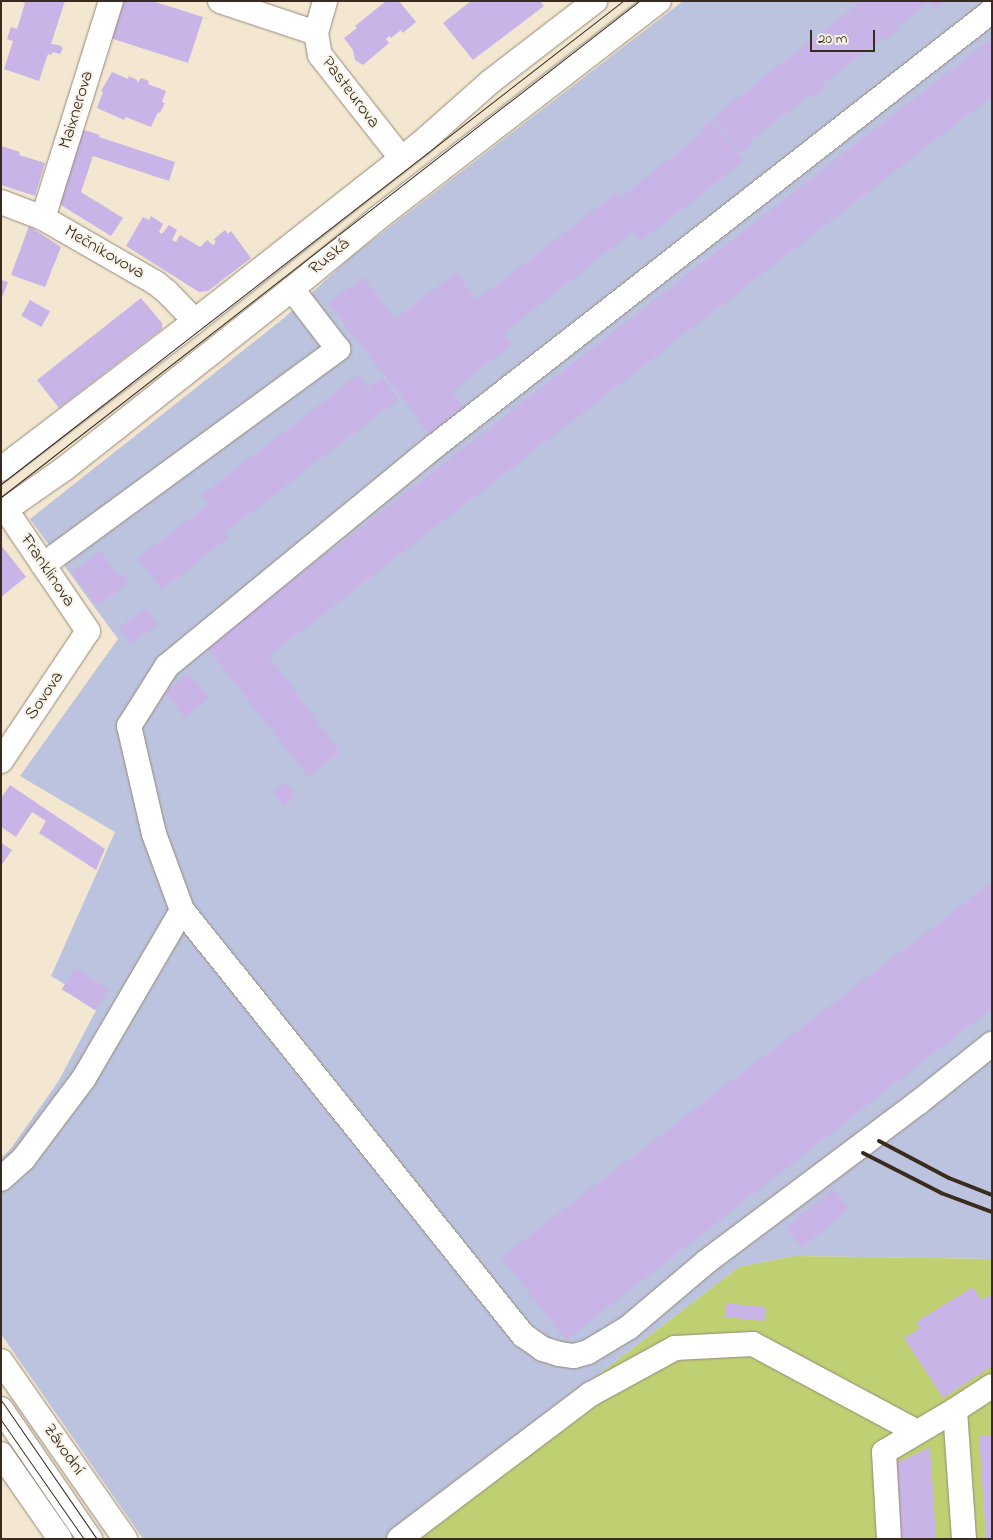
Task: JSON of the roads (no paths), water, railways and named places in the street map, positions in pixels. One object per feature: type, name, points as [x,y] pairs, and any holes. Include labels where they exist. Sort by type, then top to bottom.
[{"type":"street","name":"Maixnerova","points":[[43,218],[111,1]]},
{"type":"street","points":[[220,1],[316,33],[325,1]]},
{"type":"street","name":"Ruská","points":[[1,468],[195,321],[401,158],[490,82],[595,1]]},
{"type":"street","name":"Ruská","points":[[4,511],[64,469],[378,218],[659,1]]},
{"type":"street","points":[[992,11],[435,446],[167,666],[129,726],[154,834],[182,910],[523,1335],[544,1349],[574,1356],[588,1352],[628,1328],[706,1262],[918,1103],[992,1044]]},
{"type":"street","name":"Pasteurova","points":[[316,33],[320,55],[401,158]]},
{"type":"street","name":"Mečnikovova","points":[[1,202],[43,218],[156,283],[195,321]]},
{"type":"street","points":[[43,564],[338,349],[292,288]]},
{"type":"street","name":"Franklinova","points":[[4,511],[43,564],[88,631]]},
{"type":"street","name":"Sovova","points":[[1,761],[88,631]]},
{"type":"street","points":[[1,1179],[24,1158],[84,1078],[182,910]]},
{"type":"street","points":[[399,1539],[591,1394],[675,1348],[753,1344],[917,1432]]},
{"type":"street","name":"Závodní","points":[[1,1361],[125,1539]]},
{"type":"street","points":[[889,1539],[884,1452],[992,1386]]},
{"type":"street","points":[[1,1410],[90,1539]]},
{"type":"street","points":[[955,1410],[964,1539]]},
{"type":"street","points":[[1,1454],[60,1539]]},
{"type":"tram line","points":[[1,484],[623,1]]},
{"type":"tram line","points":[[1,497],[639,1]]},
{"type":"tram line","points":[[1,1400],[97,1539]]},
{"type":"tram line","points":[[1,1420],[84,1539]]},
{"type":"railway","points":[[879,1141],[949,1178],[992,1195]]},
{"type":"railway","points":[[863,1153],[941,1193],[992,1212]]}]
